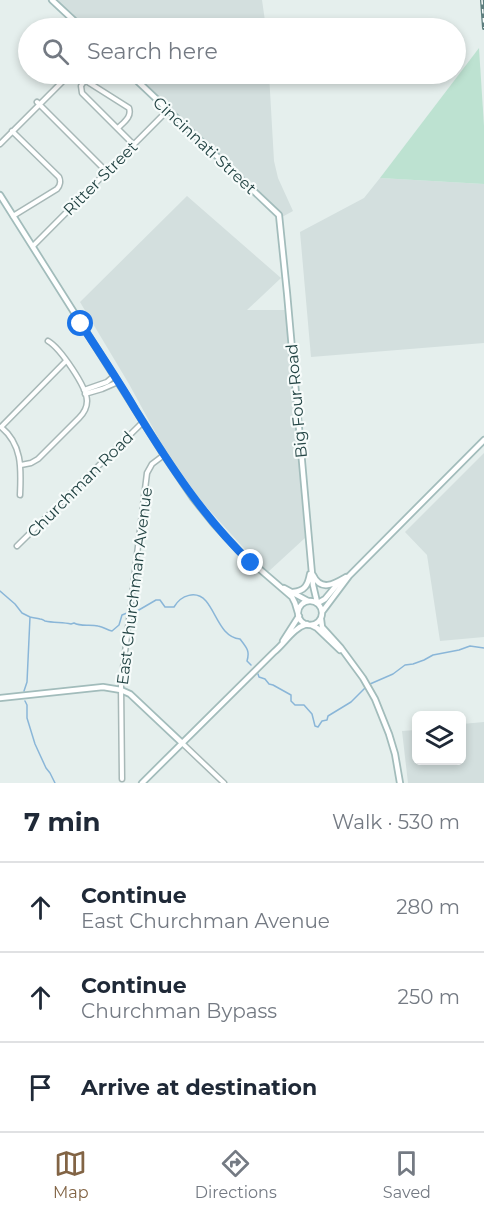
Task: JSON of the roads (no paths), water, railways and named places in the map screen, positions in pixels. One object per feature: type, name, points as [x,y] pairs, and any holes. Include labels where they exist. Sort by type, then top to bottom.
[{"type":"street","points":[[52,0],[71,18]]},
{"type":"street","points":[[0,144],[59,84]]},
{"type":"street","points":[[82,84],[82,93],[134,145]]},
{"type":"street","points":[[91,84],[129,108],[129,115],[117,128]]},
{"type":"street","name":"Cincinnati Street","points":[[141,84],[280,216]]},
{"type":"street","points":[[38,103],[106,171]]},
{"type":"street","name":"Ritter Street","points":[[33,246],[168,110]]},
{"type":"street","points":[[12,131],[58,177],[60,183],[57,189],[13,216]]},
{"type":"street","points":[[0,195],[193,498],[234,546],[292,597],[302,621],[317,628],[346,656]]},
{"type":"street","name":"Big Four Road","points":[[280,216],[311,569],[317,603]]},
{"type":"street","points":[[21,465],[36,461],[84,412],[87,404],[85,392],[59,349],[48,341]]},
{"type":"street","points":[[20,495],[19,455],[14,441],[1,427],[66,361]]},
{"type":"street","points":[[85,392],[107,382],[114,376]]},
{"type":"street","points":[[85,392],[102,389],[118,382]]},
{"type":"street","name":"Churchman Road","points":[[17,546],[143,422]]},
{"type":"street","points":[[400,783],[395,754],[384,720],[369,689],[338,643],[322,627],[322,612],[349,576],[484,440]]},
{"type":"street","name":"East Churchman Avenue","points":[[122,779],[121,690],[147,473],[152,464],[164,455]]},
{"type":"street","points":[[311,569],[315,579],[322,584],[333,584],[349,576]]},
{"type":"street","points":[[293,592],[300,592],[305,588],[311,569]]},
{"type":"street","points":[[260,570],[293,592],[317,603],[326,599],[342,579]]},
{"type":"street","name":"Big Four Road","points":[[309,601],[313,585]]},
{"type":"street","points":[[274,652],[290,631],[302,604],[309,601]]},
{"type":"street","points":[[317,603],[322,612]]},
{"type":"street","points":[[142,783],[297,628],[316,623],[321,619]]},
{"type":"street","points":[[0,698],[103,687],[121,690],[134,698],[224,783]]},
{"type":"waterway","points":[[0,591],[22,613],[30,617],[27,682],[24,691]]},
{"type":"waterway","points":[[132,614],[156,600],[160,600],[165,607],[174,607],[181,599],[189,595],[198,596],[210,606],[224,630],[240,639],[246,647],[247,661],[251,665]]},
{"type":"waterway","points":[[30,617],[48,622],[95,625],[112,631],[119,625],[122,615],[127,613]]},
{"type":"waterway","points":[[370,684],[393,674],[405,665],[433,655],[470,646],[484,648]]},
{"type":"waterway","points":[[258,674],[269,684],[291,695],[291,701],[295,705],[304,705],[312,714],[315,726],[318,727],[322,721],[327,720],[328,716],[351,702],[365,688]]},
{"type":"waterway","points":[[25,701],[27,718],[35,744],[55,783]]},
{"type":"railway","points":[[482,0],[484,28]]}]
